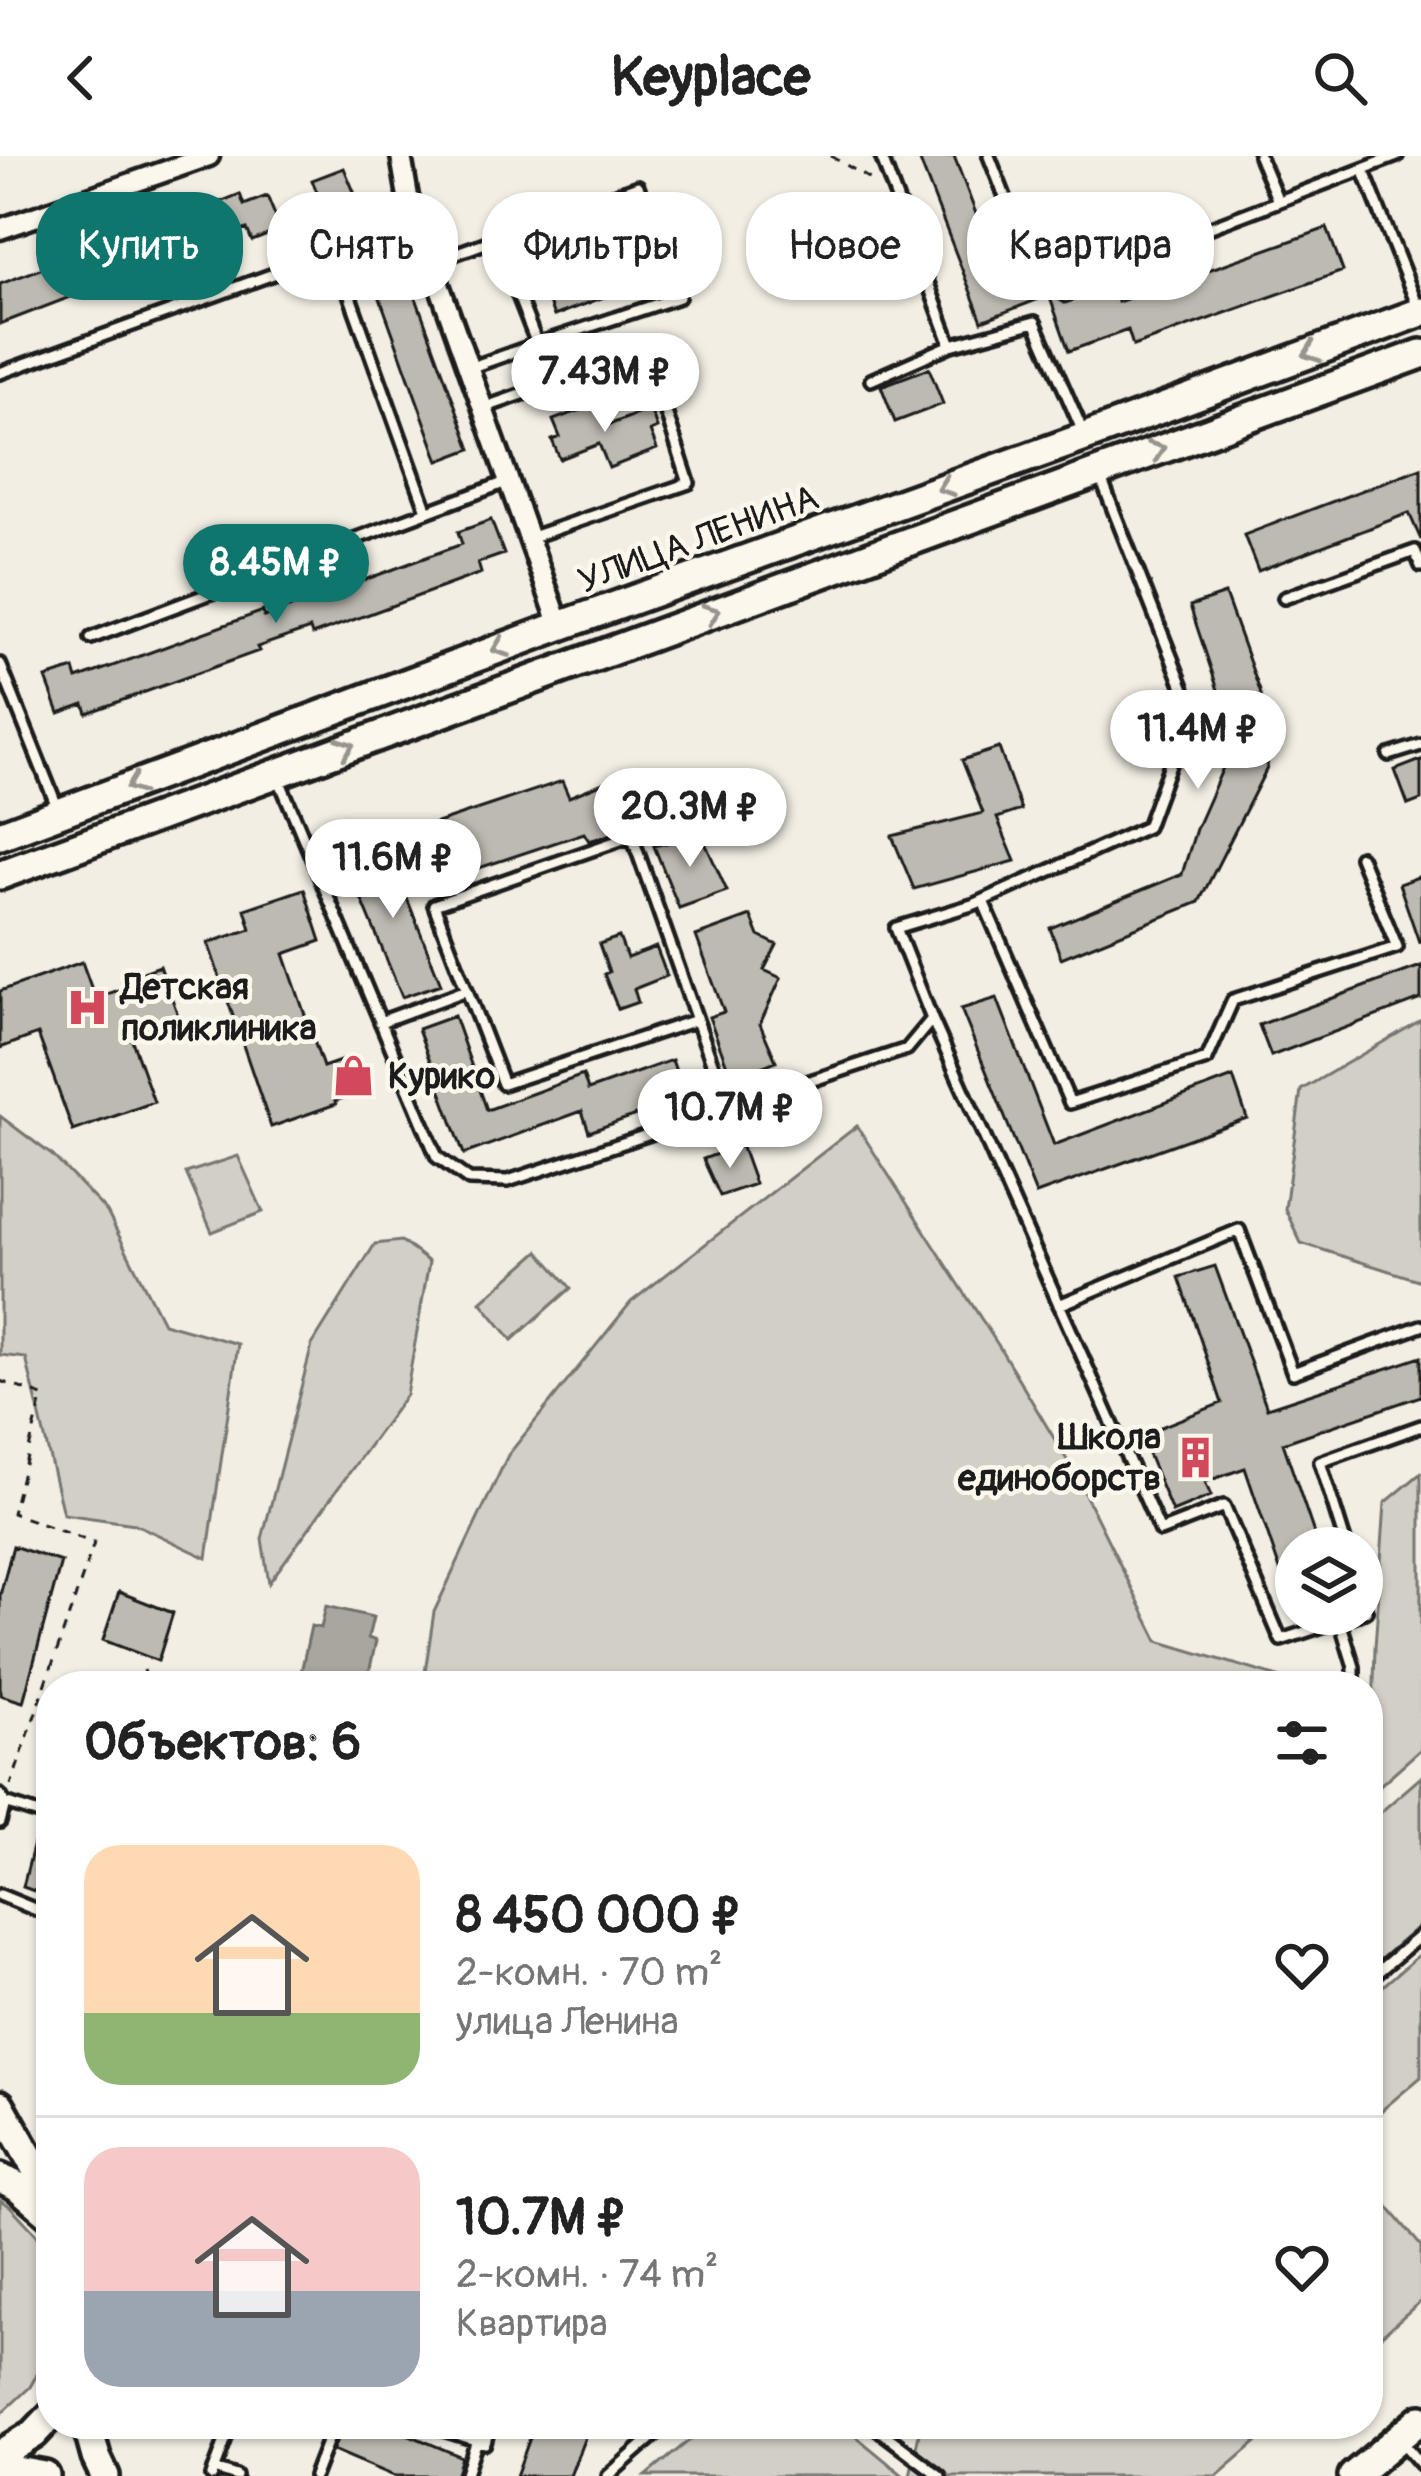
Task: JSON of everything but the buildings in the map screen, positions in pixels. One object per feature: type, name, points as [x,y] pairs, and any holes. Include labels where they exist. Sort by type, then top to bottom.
[{"type":"main road","name":"УЛИЦА ЛЕНИНА","points":[[0,835],[1421,314]]},
{"type":"main road","name":"УЛИЦА ЛЕНИНА","points":[[0,875],[1421,354]]},
{"type":"main road","points":[[1085,436],[1098,471]]},
{"type":"main road","points":[[560,626],[576,664]]},
{"type":"main road","points":[[263,737],[276,772]]},
{"type":"main road","points":[[0,2105],[36,2169]]},
{"type":"main road","points":[[0,2179],[36,2202]]},
{"type":"main road","points":[[1353,2476],[1421,2419]]},
{"type":"main road","points":[[0,2456],[36,2432]]},
{"type":"main road","points":[[91,2439],[105,2476]]},
{"type":"main road","points":[[0,2468],[45,2476]]},
{"type":"street","points":[[0,229],[209,156]]},
{"type":"street","points":[[401,156],[407,192]]},
{"type":"street","points":[[445,300],[560,626]]},
{"type":"lane","points":[[881,156],[894,192]]},
{"type":"lane","points":[[988,156],[1018,230],[1109,266],[1397,156]]},
{"type":"lane","points":[[1259,156],[1278,201]]},
{"type":"lane","points":[[1363,169],[1421,314]]},
{"type":"lane","points":[[0,373],[267,276]]},
{"type":"lane","points":[[351,300],[427,511]]},
{"type":"lane","points":[[520,300],[537,344]]},
{"type":"lane","points":[[469,368],[667,300]]},
{"type":"lane","points":[[935,300],[952,345]]},
{"type":"lane","points":[[871,380],[952,345],[1035,322],[1085,436]]},
{"type":"lane","points":[[483,408],[594,370],[662,400],[689,482],[530,538]]},
{"type":"lane","points":[[1098,471],[1191,707],[1147,827],[983,901],[896,928],[1160,1531],[1224,1506],[1275,1626]]},
{"type":"lane","points":[[91,638],[509,481]]},
{"type":"lane","points":[[1284,598],[1415,550],[1421,566]]},
{"type":"lane","points":[[0,664],[59,813]]},
{"type":"lane","points":[[1389,754],[1421,745]]},
{"type":"lane","points":[[276,772],[437,1157],[469,1180],[508,1180],[907,1049],[932,1019]]},
{"type":"lane","points":[[696,1020],[503,1084],[434,905],[632,836],[728,1108]]},
{"type":"lane","points":[[983,901],[1070,1103],[1207,1059],[1233,1000],[1397,947],[1360,857]]},
{"type":"lane","points":[[380,1022],[467,990]]},
{"type":"lane","points":[[1059,1305],[1239,1230],[1292,1373],[1421,1326]]},
{"type":"lane","points":[[1341,1527],[1321,1462],[1421,1426]]},
{"type":"lane","points":[[1344,1635],[1354,1671]]},
{"type":"lane","points":[[0,1822],[2,1799],[36,1812]]},
{"type":"lane","points":[[0,1895],[36,1910]]},
{"type":"lane","points":[[1383,1967],[1421,1934]]},
{"type":"lane","points":[[1398,2438],[1421,2464]]},
{"type":"lane","points":[[225,2439],[213,2472],[236,2476]]},
{"type":"lane","points":[[314,2476],[328,2439]]},
{"type":"lane","points":[[465,2439],[484,2444],[486,2439]]},
{"type":"lane","points":[[608,2476],[650,2439]]},
{"type":"lane","points":[[891,2439],[940,2476]]},
{"type":"lane","points":[[465,2476],[476,2443]]},
{"type":"path","points":[[831,156],[890,192]]},
{"type":"path","points":[[0,1381],[43,1396],[12,1513],[94,1544],[48,1671]]},
{"type":"path","points":[[2,1799],[36,1705]]},
{"type":"shaded area","points":[[1421,1020],[1421,1281],[1301,1243],[1285,1209],[1301,1090]]},
{"type":"shaded area","points":[[0,1116],[53,1156],[107,1212],[163,1323],[238,1344],[207,1558],[135,1524],[63,1514],[26,1358],[0,1355]]},
{"type":"shaded area","points":[[857,1126],[1073,1470],[1158,1641],[1258,1671],[425,1671],[434,1612],[508,1455],[631,1302]]},
{"type":"shaded area","points":[[238,1156],[263,1212],[212,1232],[186,1173]]},
{"type":"shaded area","points":[[401,1241],[429,1262],[406,1395],[269,1583],[262,1539],[312,1345],[375,1244]]},
{"type":"shaded area","points":[[539,1251],[571,1288],[512,1340],[481,1302]]},
{"type":"shaded area","points":[[1421,1473],[1421,1749],[1383,1782],[1383,1671],[1374,1671],[1376,1635],[1383,1635],[1385,1503]]},
{"type":"shaded area","points":[[326,1606],[373,1617],[368,1638],[376,1641],[369,1671],[301,1671],[311,1626],[321,1628]]},
{"type":"shaded area","points":[[1421,1777],[1421,1924],[1383,1957],[1383,1810]]},
{"type":"shaded area","points":[[1421,1953],[1421,2077],[1383,2109],[1383,1986]]},
{"type":"shaded area","points":[[0,2200],[36,2234],[36,2376],[0,2415]]},
{"type":"shaded area","points":[[1383,2201],[1421,2246],[1421,2301],[1383,2334]]},
{"type":"shaded area","points":[[691,2439],[859,2439],[904,2476],[646,2476]]},
{"type":"shaded area","points":[[918,2439],[1260,2439],[1217,2476],[910,2476]]},
{"type":"place","name":"Детская поликлиника","points":[[87,1007]]},
{"type":"place","name":"Курико","points":[[354,1075]]},
{"type":"place","name":"Школа единоборств","points":[[1195,1457]]}]
